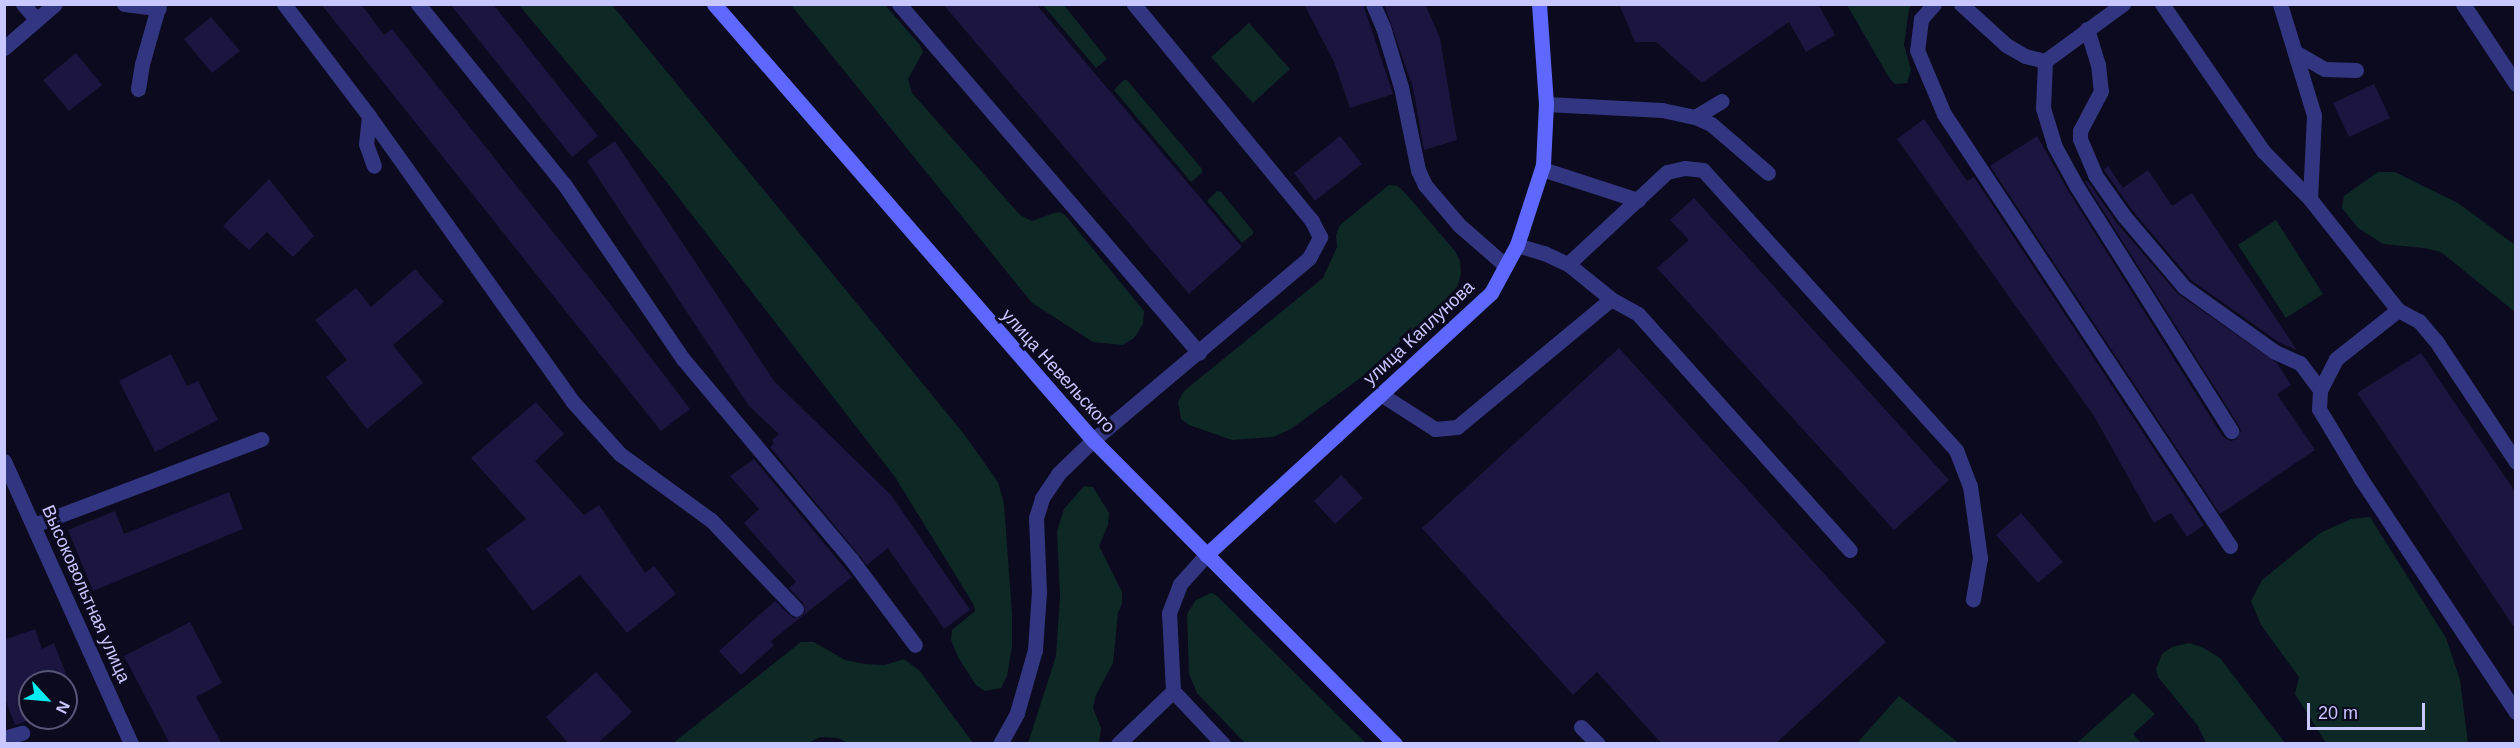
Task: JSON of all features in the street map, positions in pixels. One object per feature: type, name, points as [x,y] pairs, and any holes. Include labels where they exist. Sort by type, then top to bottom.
[{"type":"main road","name":"улица Невельского","points":[[714,4],[1093,440],[1395,744]]},
{"type":"main road","name":"улица Каплунова","points":[[1206,555],[1491,292],[1517,245],[1542,169],[1546,104],[1539,4]]},
{"type":"street","points":[[23,4],[36,19]]},
{"type":"street","points":[[4,48],[55,4]]},
{"type":"street","points":[[124,4],[159,6],[142,64],[138,89]]},
{"type":"street","points":[[284,4],[369,116],[573,402],[620,454],[711,520],[796,609]]},
{"type":"street","points":[[418,4],[564,184],[683,359],[851,559],[915,645]]},
{"type":"street","points":[[899,4],[1199,353]]},
{"type":"street","points":[[1000,744],[1017,713],[1035,650],[1039,592],[1036,518],[1042,498],[1058,474],[1093,440],[1309,258],[1320,237],[1312,220],[1134,4]]},
{"type":"street","points":[[1373,4],[1383,27],[1401,87],[1415,161],[1425,185],[1459,225],[1506,266]]},
{"type":"street","points":[[1934,4],[1922,19],[1917,50],[1944,114],[2230,546]]},
{"type":"street","points":[[1962,4],[2006,45],[2025,56],[2045,62]]},
{"type":"street","points":[[2123,4],[2045,62],[2043,108],[2054,145],[2077,187],[2231,431]]},
{"type":"street","points":[[2162,4],[2263,151],[2310,199],[2398,310],[2419,321],[2436,341],[2516,462]]},
{"type":"street","points":[[2280,4],[2314,115],[2310,199]]},
{"type":"street","points":[[2463,4],[2516,84]]},
{"type":"street","points":[[2087,29],[2098,64],[2101,91],[2080,131],[2080,139],[2095,175],[2124,216],[2184,287],[2266,346],[2300,363],[2320,390]]},
{"type":"street","points":[[2295,51],[2325,69],[2356,70]]},
{"type":"street","points":[[1695,117],[1722,102]]},
{"type":"street","points":[[1546,104],[1662,110],[1695,117],[1711,124],[1768,173]]},
{"type":"street","points":[[369,116],[366,144],[374,166]]},
{"type":"street","points":[[1568,264],[1667,172],[1685,168],[1703,170],[1956,450],[1970,486],[1980,558],[1973,599]]},
{"type":"street","points":[[1542,169],[1638,200]]},
{"type":"street","points":[[1517,245],[1544,253],[1568,264],[1611,299],[1638,314],[1850,550]]},
{"type":"street","points":[[1382,395],[1435,429],[1457,427],[1611,299]]},
{"type":"street","points":[[2398,310],[2336,359],[2320,390],[2319,409],[2361,479],[2516,712]]},
{"type":"street","points":[[34,525],[261,439]]},
{"type":"street","name":"Высоковольтная улица","points":[[4,461],[131,744]]},
{"type":"street","points":[[1206,555],[1180,584],[1169,613],[1173,691],[1223,744]]},
{"type":"street","points":[[1118,744],[1173,691]]},
{"type":"street","points":[[1581,727],[1598,744]]},
{"type":"street","points":[[4,738],[22,733]]},
{"type":"green space","points":[[519,5],[612,5],[964,434],[998,482],[1004,504],[1012,614],[1012,646],[1007,676],[1001,688],[985,691],[976,685],[958,657],[951,640],[952,630],[975,611],[974,605],[895,477],[665,180]]},
{"type":"green space","points":[[791,5],[885,5],[920,45],[923,52],[908,79],[912,93],[1020,215],[1032,221],[1054,213],[1060,212],[1065,215],[1144,311],[1143,324],[1134,338],[1123,345],[1093,342],[1032,303]]},
{"type":"green space","points":[[1043,5],[1064,5],[1107,59],[1096,68]]},
{"type":"green space","points":[[1847,5],[1912,5],[1909,9],[1904,45],[1911,70],[1907,83],[1895,84],[1890,79]]},
{"type":"green space","points":[[1249,23],[1290,69],[1253,103],[1211,57]]},
{"type":"green space","points":[[1124,80],[1127,80],[1202,169],[1202,173],[1191,182],[1114,90]]},
{"type":"green space","points":[[2378,172],[2395,172],[2458,203],[2515,245],[2515,312],[2441,252],[2383,244],[2358,228],[2342,208],[2344,196]]},
{"type":"green space","points":[[1389,185],[1398,186],[1407,195],[1455,251],[1460,261],[1461,274],[1457,287],[1363,376],[1291,429],[1273,437],[1232,440],[1189,425],[1181,419],[1178,402],[1184,391],[1323,278],[1337,247],[1336,235],[1340,225]]},
{"type":"green space","points":[[1217,191],[1221,192],[1253,231],[1253,234],[1242,243],[1207,201]]},
{"type":"green space","points":[[2276,220],[2323,294],[2286,318],[2238,245]]},
{"type":"green space","points":[[1084,486],[1093,487],[1109,513],[1108,525],[1099,546],[1122,592],[1113,663],[1096,695],[1093,708],[1101,728],[1099,743],[1028,743],[1056,656],[1060,596],[1057,531],[1064,509]]},
{"type":"green space","points":[[2370,517],[2446,638],[2460,680],[2468,743],[2326,743],[2295,694],[2299,677],[2261,625],[2251,601],[2262,580],[2320,533],[2351,519]]},
{"type":"green space","points":[[1211,593],[1216,595],[1366,743],[1245,743],[1197,693],[1189,674],[1187,614],[1196,600]]},
{"type":"green space","points":[[801,642],[814,642],[845,660],[865,664],[885,665],[904,659],[920,671],[973,743],[850,744],[838,738],[820,737],[806,744],[673,743]]},
{"type":"green space","points":[[2189,643],[2202,647],[2220,658],[2285,743],[2206,743],[2198,726],[2158,677],[2156,669],[2162,654],[2172,647]]},
{"type":"green space","points":[[2133,693],[2155,714],[2133,734],[2141,743],[2077,743]]},
{"type":"green space","points":[[1899,696],[1959,743],[1857,743]]},
{"type":"building","points":[[321,4],[361,4],[384,35],[392,29],[607,300],[690,409],[661,431]]},
{"type":"building","points":[[450,4],[493,4],[598,136],[572,157]]},
{"type":"building","points":[[943,4],[1036,4],[1242,247],[1189,294]]},
{"type":"building","points":[[1304,4],[1363,4],[1393,94],[1350,108],[1334,62]]},
{"type":"building","points":[[1384,4],[1425,4],[1440,38],[1457,140],[1424,150],[1413,88]]},
{"type":"building","points":[[1619,4],[1818,4],[1835,35],[1806,52],[1789,22],[1702,83],[1656,42],[1635,42]]},
{"type":"building","points":[[211,17],[240,51],[212,73],[184,39]]},
{"type":"building","points":[[76,53],[102,85],[69,111],[43,80]]},
{"type":"building","points":[[2374,84],[2390,118],[2349,137],[2333,103]]},
{"type":"building","points":[[1924,119],[1967,181],[1974,177],[2204,525],[2187,537],[2171,513],[2154,523],[2094,416],[1897,139]]},
{"type":"building","points":[[1340,136],[1362,164],[1315,201],[1294,173]]},
{"type":"building","points":[[2037,136],[2069,192],[2223,437],[2231,441],[2237,439],[2241,431],[2239,426],[2085,182],[2087,180],[2116,222],[2177,293],[2277,363],[2291,385],[2277,394],[2315,450],[2220,514],[1990,166]]},
{"type":"building","points":[[615,141],[774,381],[891,495],[970,610],[944,629],[888,548],[867,565],[770,447],[774,444],[772,440],[779,434],[749,406],[587,161]]},
{"type":"building","points":[[2108,166],[2123,188],[2148,170],[2172,206],[2192,193],[2297,350],[2280,343],[2191,280],[2132,210],[2104,170]]},
{"type":"building","points":[[269,179],[314,236],[293,257],[267,232],[249,250],[223,226]]},
{"type":"building","points":[[1694,198],[1949,480],[1894,530],[1657,268],[1689,240],[1670,220]]},
{"type":"building","points":[[415,269],[444,302],[393,345],[423,383],[367,429],[326,377],[347,360],[315,320],[356,288],[371,307]]},
{"type":"building","points":[[1619,348],[1886,642],[1775,744],[1662,744],[1597,672],[1573,695],[1422,528]]},
{"type":"building","points":[[2421,353],[2516,493],[2516,630],[2357,393]]},
{"type":"building","points":[[171,354],[187,386],[198,381],[218,420],[155,452],[119,381]]},
{"type":"building","points":[[536,402],[564,434],[535,461],[584,515],[599,505],[645,573],[654,566],[676,594],[627,633],[580,575],[533,611],[486,549],[526,519],[471,458]]},
{"type":"building","points":[[754,459],[852,577],[771,641],[774,645],[741,675],[719,651],[775,601],[793,618],[802,616],[805,611],[803,603],[789,588],[796,582],[744,523],[759,509],[730,476]]},
{"type":"building","points":[[1341,475],[1363,498],[1335,524],[1314,501]]},
{"type":"building","points":[[229,492],[243,529],[93,591],[68,530],[115,511],[124,534]]},
{"type":"building","points":[[2021,513],[2063,562],[2038,583],[1996,535]]},
{"type":"building","points":[[190,622],[222,683],[196,697],[222,744],[170,744],[124,656]]},
{"type":"building","points":[[35,629],[42,649],[54,643],[64,670],[18,670],[18,724],[15,725],[4,696],[4,640]]},
{"type":"building","points":[[596,672],[632,712],[597,744],[569,744],[546,717]]}]
